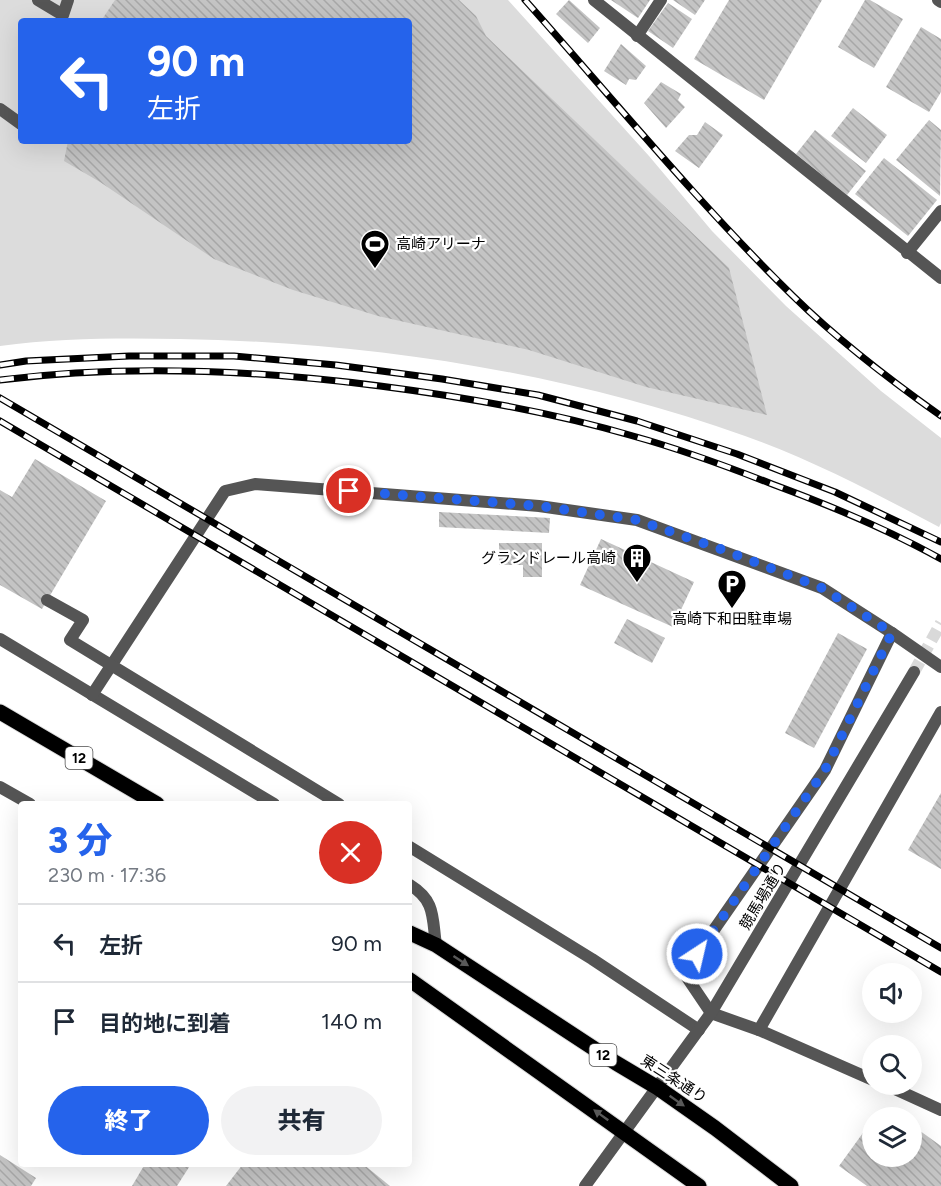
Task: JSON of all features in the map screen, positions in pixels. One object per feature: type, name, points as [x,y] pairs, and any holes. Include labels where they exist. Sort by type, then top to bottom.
[{"type":"main road","name":"12","points":[[0,712],[152,801]]},
{"type":"main road","name":"東三条通り","points":[[412,934],[436,945],[606,1057],[658,1088],[791,1186]]},
{"type":"main road","points":[[412,981],[699,1186]]},
{"type":"street","points":[[38,0],[63,15],[68,0]]},
{"type":"street","points":[[594,0],[941,278]]},
{"type":"street","points":[[637,36],[661,0]]},
{"type":"street","points":[[0,110],[18,122]]},
{"type":"street","points":[[907,253],[941,212]]},
{"type":"street","points":[[92,695],[225,491],[255,484],[539,506],[637,520],[822,588],[941,667]]},
{"type":"street","points":[[47,600],[83,620],[70,640],[334,801]]},
{"type":"street","points":[[862,1075],[759,1030],[711,1013],[684,973],[825,770],[892,633]]},
{"type":"street","points":[[0,639],[269,801]]},
{"type":"street","name":"競馬場通り","points":[[585,1186],[711,1013],[914,672]]},
{"type":"street","points":[[759,1030],[941,712]]},
{"type":"street","points":[[0,788],[24,801]]},
{"type":"street","points":[[412,848],[591,959],[699,1030]]},
{"type":"street","points":[[412,886],[430,903],[436,945]]},
{"type":"street","points":[[908,1095],[941,1110]]},
{"type":"shaded area","name":"高崎アリーナ","points":[[0,0],[508,0],[649,156],[712,231],[786,306],[881,391],[941,438],[941,523],[939,527],[819,466],[745,436],[608,394],[537,378],[395,354],[323,346],[180,339],[45,341],[0,346]]},
{"type":"building","points":[[115,0],[459,0],[476,16],[486,36],[729,268],[767,415],[646,387],[529,350],[378,316],[293,290],[214,259],[100,182],[64,161],[67,144],[412,144],[412,18],[103,18]]},
{"type":"building","points":[[569,0],[600,28],[588,43],[556,14]]},
{"type":"building","points":[[611,0],[650,0],[638,18]]},
{"type":"building","points":[[673,0],[705,0],[695,15]]},
{"type":"building","points":[[729,0],[822,0],[764,100],[694,59]]},
{"type":"building","points":[[865,0],[870,0],[903,19],[874,68],[838,47]]},
{"type":"building","points":[[668,3],[692,19],[673,48],[648,31]]},
{"type":"building","points":[[921,27],[941,39],[941,92],[929,112],[886,87]]},
{"type":"building","points":[[621,44],[646,66],[636,80],[629,79],[626,85],[604,71]]},
{"type":"building","points":[[661,82],[681,94],[678,100],[685,107],[666,128],[644,103]]},
{"type":"building","points":[[853,108],[887,135],[866,163],[831,136]]},
{"type":"building","points":[[929,120],[941,130],[940,196],[896,160]]},
{"type":"building","points":[[705,122],[723,135],[699,168],[675,151],[689,135],[697,135]]},
{"type":"building","points":[[815,130],[866,171],[847,195],[796,154]]},
{"type":"building","points":[[884,158],[937,200],[908,236],[855,194]]},
{"type":"building","points":[[35,459],[106,501],[42,609],[0,585],[0,490],[12,497]]},
{"type":"building","points":[[439,512],[550,518],[549,533],[439,527]]},
{"type":"building","name":"グランドレール高崎","points":[[601,539],[694,582],[673,627],[580,585]]},
{"type":"building","points":[[499,543],[542,543],[542,577],[523,577],[523,565],[499,565]]},
{"type":"building","points":[[627,619],[665,638],[652,663],[614,643]]},
{"type":"building","points":[[838,633],[867,649],[814,748],[785,733]]},
{"type":"building","points":[[941,793],[941,869],[908,850]]},
{"type":"building","points":[[922,1132],[941,1146],[941,1186],[867,1186],[839,1166],[862,1134],[862,1167],[922,1167]]},
{"type":"building","points":[[0,1155],[36,1178],[31,1186],[0,1186]]},
{"type":"building","points":[[143,1167],[189,1167],[177,1186],[132,1186]]},
{"type":"building","points":[[241,1167],[367,1167],[390,1186],[226,1186]]},
{"type":"tunnel","points":[[914,672],[941,623]]},
{"type":"railway","points":[[525,0],[690,188],[758,261],[828,328],[941,416]]},
{"type":"railway","points":[[0,365],[26,361],[129,356],[234,356],[336,365],[538,395],[637,421],[737,454],[835,492],[941,542]]},
{"type":"railway","points":[[0,380],[95,372],[238,373],[333,380],[508,406],[602,427],[703,458],[836,509],[941,559]]},
{"type":"railway","points":[[0,398],[941,948]]},
{"type":"railway","points":[[0,421],[941,972]]},
{"type":"place","name":"高崎アリーナ","points":[[375,270]]},
{"type":"place","name":"グランドレール高崎","points":[[637,584]]},
{"type":"place","name":"高崎下和田駐車場","points":[[732,610]]},
{"type":"route","points":[[349,491],[539,506],[637,520],[822,588],[892,633],[825,770],[697,954]]}]
